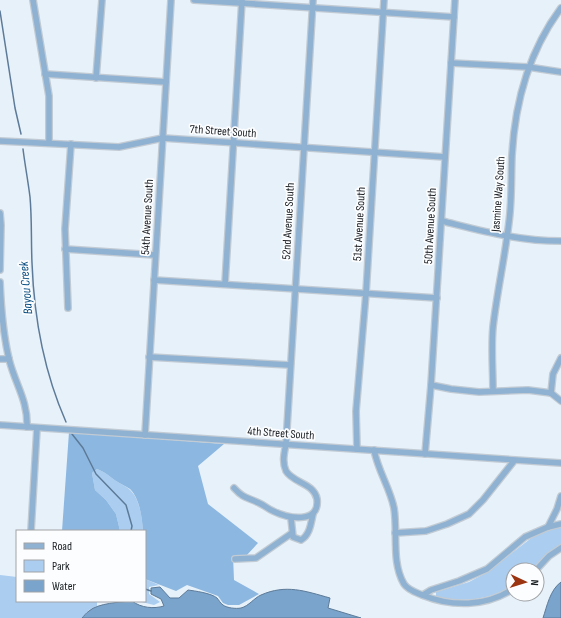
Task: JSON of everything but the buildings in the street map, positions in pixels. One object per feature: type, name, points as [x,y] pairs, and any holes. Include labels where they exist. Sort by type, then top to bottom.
[{"type":"street","points":[[34,0],[49,96],[49,143]]},
{"type":"street","points":[[96,78],[102,0]]},
{"type":"street","name":"54th Avenue South","points":[[145,435],[171,0]]},
{"type":"street","points":[[194,0],[454,17]]},
{"type":"street","name":"52nd Avenue South","points":[[292,533],[293,537],[296,539],[301,540],[305,538],[308,534],[313,514],[316,510],[317,502],[314,492],[307,485],[287,473],[283,465],[283,456],[286,444],[313,0]]},
{"type":"street","name":"51st Avenue South","points":[[357,449],[356,411],[366,294],[384,0]]},
{"type":"street","name":"50th Avenue South","points":[[425,454],[432,385],[455,0]]},
{"type":"street","points":[[225,284],[242,2]]},
{"type":"street","name":"Jasmine Way South","points":[[493,391],[493,328],[511,201],[514,132],[518,103],[528,67],[544,34],[561,8]]},
{"type":"street","points":[[451,64],[528,67],[561,72]]},
{"type":"street","points":[[45,74],[166,82]]},
{"type":"street","name":"7th Street South","points":[[0,140],[119,148],[162,138],[445,157]]},
{"type":"street","points":[[68,308],[65,229],[71,144]]},
{"type":"street","points":[[0,213],[2,225],[0,270]]},
{"type":"street","points":[[442,221],[507,237],[525,240],[561,241]]},
{"type":"street","points":[[65,249],[156,255]]},
{"type":"street","points":[[154,280],[437,298]]},
{"type":"street","points":[[0,282],[0,302],[9,360],[26,407],[27,427]]},
{"type":"street","points":[[149,357],[290,365]]},
{"type":"street","points":[[551,393],[553,374],[561,358]]},
{"type":"street","points":[[0,359],[9,360]]},
{"type":"street","points":[[432,385],[479,392],[528,390],[551,393],[561,401]]},
{"type":"street","name":"4th Street South","points":[[0,425],[561,463]]},
{"type":"street","points":[[31,530],[38,428]]},
{"type":"street","points":[[374,450],[376,459],[389,490],[394,509],[396,552],[400,574],[410,590],[440,601],[469,604],[484,602],[505,593]]},
{"type":"street","points":[[395,533],[426,531],[447,524],[468,514],[483,500],[514,461]]},
{"type":"street","points":[[234,488],[241,496],[258,502],[273,511],[291,518],[313,514]]},
{"type":"street","points":[[548,526],[557,509],[561,496]]},
{"type":"street","points":[[236,559],[256,558],[292,533],[291,518]]},
{"type":"street","points":[[424,595],[430,590],[459,581],[487,568],[525,537],[548,526],[561,524]]},
{"type":"street","points":[[543,562],[549,556],[561,548]]},
{"type":"green space","points":[[97,469],[133,493],[140,508],[143,530],[120,530],[116,514],[106,500],[95,490],[92,473]]},
{"type":"green space","points":[[561,527],[561,545],[546,555],[539,562],[505,562],[505,590],[494,595],[467,600],[436,597],[436,592],[469,582],[486,573],[534,536],[549,529]]},
{"type":"green space","points":[[0,575],[16,577],[16,602],[97,602],[97,606],[89,610],[82,618],[0,618]]},
{"type":"green space","points":[[146,579],[159,585],[149,587],[149,594],[160,602],[154,605],[142,602],[146,602]]},
{"type":"shaded area","points":[[69,432],[224,444],[198,466],[208,504],[258,543],[246,556],[233,556],[234,580],[259,594],[239,605],[228,605],[223,603],[218,596],[187,585],[176,591],[146,579],[146,530],[143,530],[141,515],[136,498],[130,489],[97,469],[92,473],[95,490],[106,500],[116,514],[120,530],[62,530]]},
{"type":"water","points":[[561,582],[561,618],[543,618],[554,589]]},
{"type":"water","points":[[160,587],[170,598],[179,598],[188,590],[203,592],[217,598],[221,603],[229,608],[244,607],[258,596],[270,592],[287,589],[296,590],[330,598],[328,608],[361,618],[82,618],[93,608],[110,603],[134,602],[148,607],[164,606],[161,599],[151,594],[151,588]]},
{"type":"waterway","name":"Bayou Creek","points":[[0,11],[15,108],[21,134]]},
{"type":"waterway","name":"Bayou Creek","points":[[23,149],[30,197],[33,284],[38,324],[46,364],[58,403],[66,422]]},
{"type":"waterway","name":"Bayou Creek","points":[[72,434],[83,448],[96,474],[126,505],[132,526],[131,530]]},
{"type":"waterway","name":"Bayou Creek","points":[[146,589],[151,591]]}]
